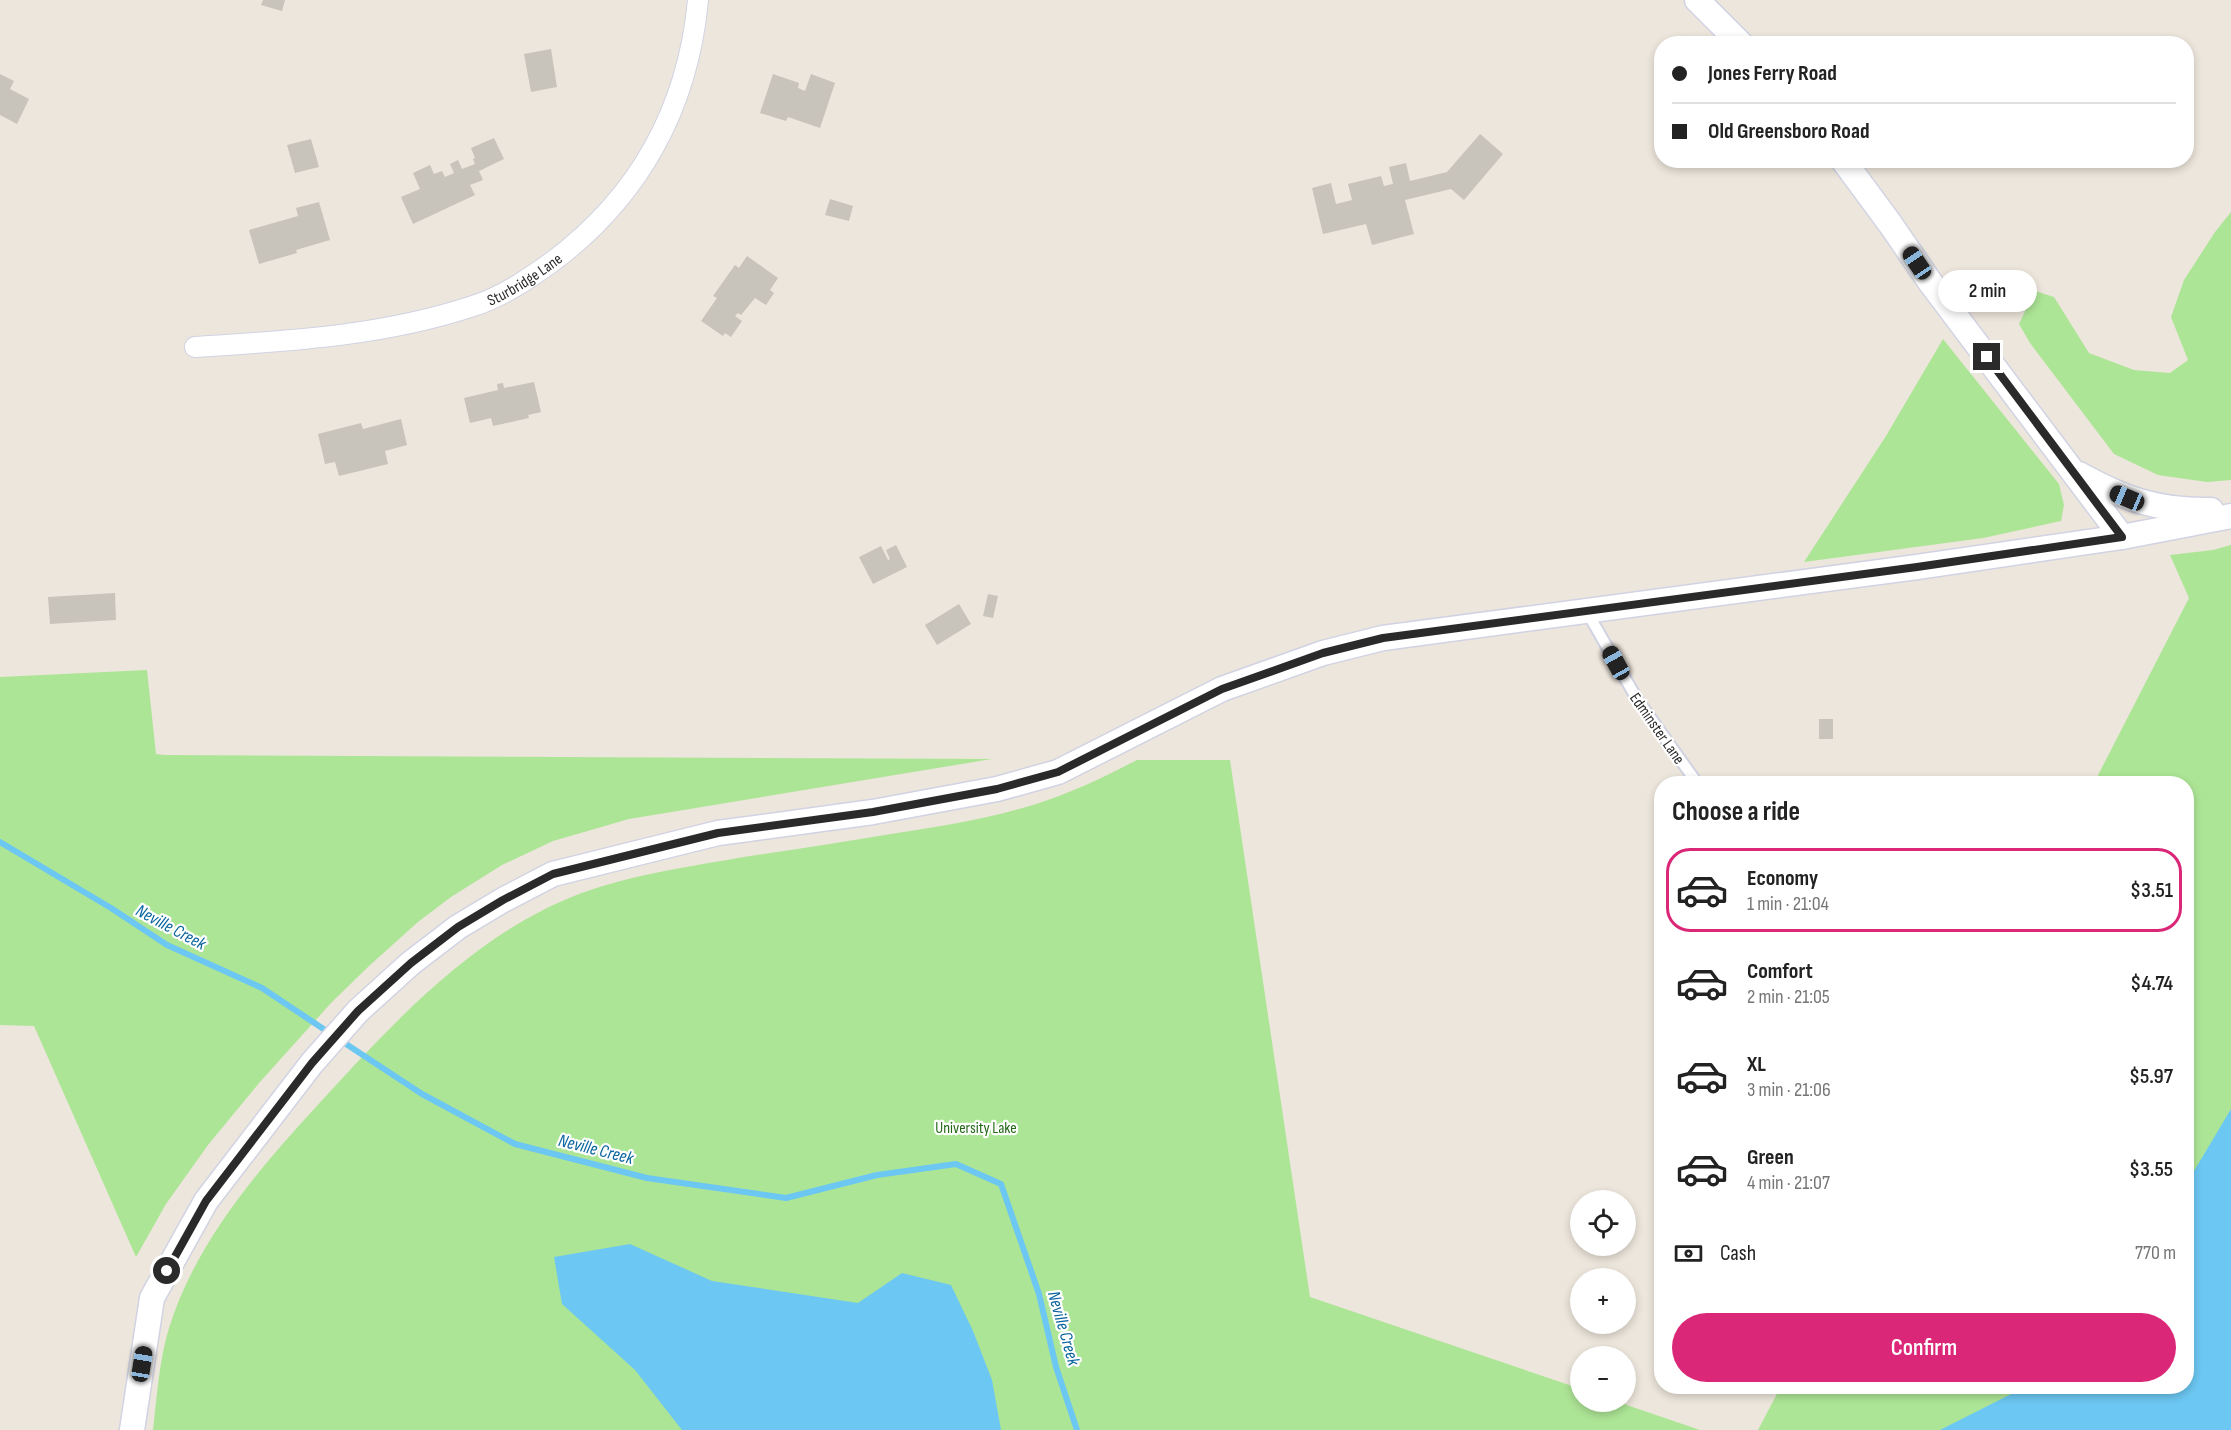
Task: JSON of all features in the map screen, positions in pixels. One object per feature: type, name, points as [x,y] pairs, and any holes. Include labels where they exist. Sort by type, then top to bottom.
[{"type":"street","name":"Sturbridge Lane","points":[[195,347],[305,340],[392,327],[474,306],[530,278],[579,241],[602,220],[640,171],[663,131],[678,96],[695,28],[698,0]]},
{"type":"street","points":[[1697,0],[1733,36]]},
{"type":"street","points":[[1849,168],[1892,225],[1930,282],[2122,537]]},
{"type":"street","points":[[2072,469],[2109,490],[2144,504],[2184,510],[2231,510]]},
{"type":"street","points":[[132,1430],[152,1298],[206,1201],[312,1063],[358,1011],[411,963],[458,927],[553,874],[718,833],[873,812],[997,789],[1058,772],[1222,689],[1323,653],[1383,638],[1586,609],[1905,569],[2122,537],[2231,516]]},
{"type":"lane","name":"Edminster Lane","points":[[1586,609],[1636,699],[1692,776]]},
{"type":"green space","points":[[2231,212],[2231,480],[2207,482],[2158,475],[2114,454],[2030,343],[2019,324],[2035,291],[2054,297],[2089,353],[2134,370],[2170,373],[2188,360],[2171,317],[2184,280]]},
{"type":"green space","points":[[1943,339],[2059,484],[2064,505],[2061,521],[1983,538],[1804,562],[1886,436]]},
{"type":"green space","points":[[2231,545],[2231,1430],[1758,1430],[1777,1394],[2194,1394],[2194,776],[2098,776],[2189,598],[2170,555],[2213,550]]},
{"type":"green space","points":[[147,670],[156,754],[164,755],[992,759],[629,819],[553,841],[502,865],[451,897],[418,922],[331,1003],[260,1082],[208,1145],[166,1204],[136,1257],[34,1026],[0,1025],[0,677]]},
{"type":"green space","name":"University Lake","points":[[1137,760],[1230,760],[1310,1297],[1570,1385],[1570,1412],[1636,1412],[1636,1408],[1700,1430],[153,1430],[161,1366],[169,1328],[194,1267],[230,1211],[271,1158],[315,1108],[403,1015],[468,958],[503,933],[579,894],[620,881],[685,867],[967,821],[1036,804]]},
{"type":"water","points":[[2231,1109],[2231,1430],[1940,1430],[2011,1394],[2194,1394],[2194,1171]]},
{"type":"water","points":[[630,1244],[712,1281],[858,1303],[902,1273],[951,1285],[973,1331],[992,1380],[1001,1430],[682,1430],[635,1370],[562,1304],[554,1257]]},
{"type":"building","points":[[263,0],[285,0],[282,11],[261,5]]},
{"type":"building","points":[[551,49],[557,87],[531,92],[524,54]]},
{"type":"building","points":[[0,74],[14,81],[10,89],[29,99],[17,124],[0,115]]},
{"type":"building","points":[[773,74],[799,83],[798,88],[805,91],[811,74],[835,83],[820,128],[788,117],[786,121],[760,113]]},
{"type":"building","points":[[1480,134],[1503,154],[1464,200],[1451,189],[1405,200],[1414,234],[1372,245],[1366,224],[1323,234],[1312,188],[1331,183],[1336,204],[1352,200],[1348,184],[1381,176],[1384,186],[1393,184],[1389,167],[1406,163],[1410,181],[1447,172]]},
{"type":"building","points":[[494,138],[504,159],[479,171],[483,180],[470,185],[475,195],[413,224],[401,197],[420,189],[413,173],[430,165],[434,174],[442,171],[445,177],[454,173],[450,164],[458,160],[462,169],[475,164],[471,148]]},
{"type":"building","points":[[311,139],[319,167],[295,173],[287,145]]},
{"type":"building","points":[[830,199],[853,206],[849,221],[825,215]]},
{"type":"building","points":[[319,202],[330,240],[259,264],[249,230],[298,216],[296,208]]},
{"type":"building","points":[[747,256],[778,278],[770,290],[774,293],[766,305],[755,298],[741,315],[738,313],[735,316],[742,321],[731,337],[725,333],[723,336],[701,321],[717,298],[713,296],[735,265],[739,268]]},
{"type":"building","points":[[534,382],[541,412],[528,415],[529,418],[493,426],[491,418],[470,423],[464,398],[498,390],[497,384],[503,383],[504,388]]},
{"type":"building","points":[[401,419],[407,445],[385,451],[388,464],[339,476],[335,462],[325,464],[318,434],[361,423],[363,429]]},
{"type":"building","points":[[896,545],[907,567],[873,584],[859,557],[881,546],[888,560],[890,559],[886,550]]},
{"type":"building","points":[[115,593],[116,620],[50,624],[48,597]]},
{"type":"building","points":[[988,594],[998,596],[993,618],[983,616]]},
{"type":"building","points":[[959,604],[971,624],[937,645],[925,625]]},
{"type":"building","points":[[1819,719],[1833,719],[1833,739],[1819,739]]},
{"type":"waterway","name":"Neville Creek","points":[[0,842],[111,908],[167,945],[262,988],[331,1034]]},
{"type":"waterway","name":"Neville Creek","points":[[340,1040],[422,1094],[515,1144],[647,1178],[786,1198],[877,1175],[956,1164],[1001,1184],[1039,1294],[1056,1367],[1077,1430]]},
{"type":"route","points":[[167,1271],[206,1201],[312,1063],[358,1011],[411,963],[458,927],[553,874],[718,833],[873,812],[997,789],[1058,772],[1222,689],[1323,653],[1383,638],[1586,609],[1917,567],[2122,537],[1987,357]]}]
